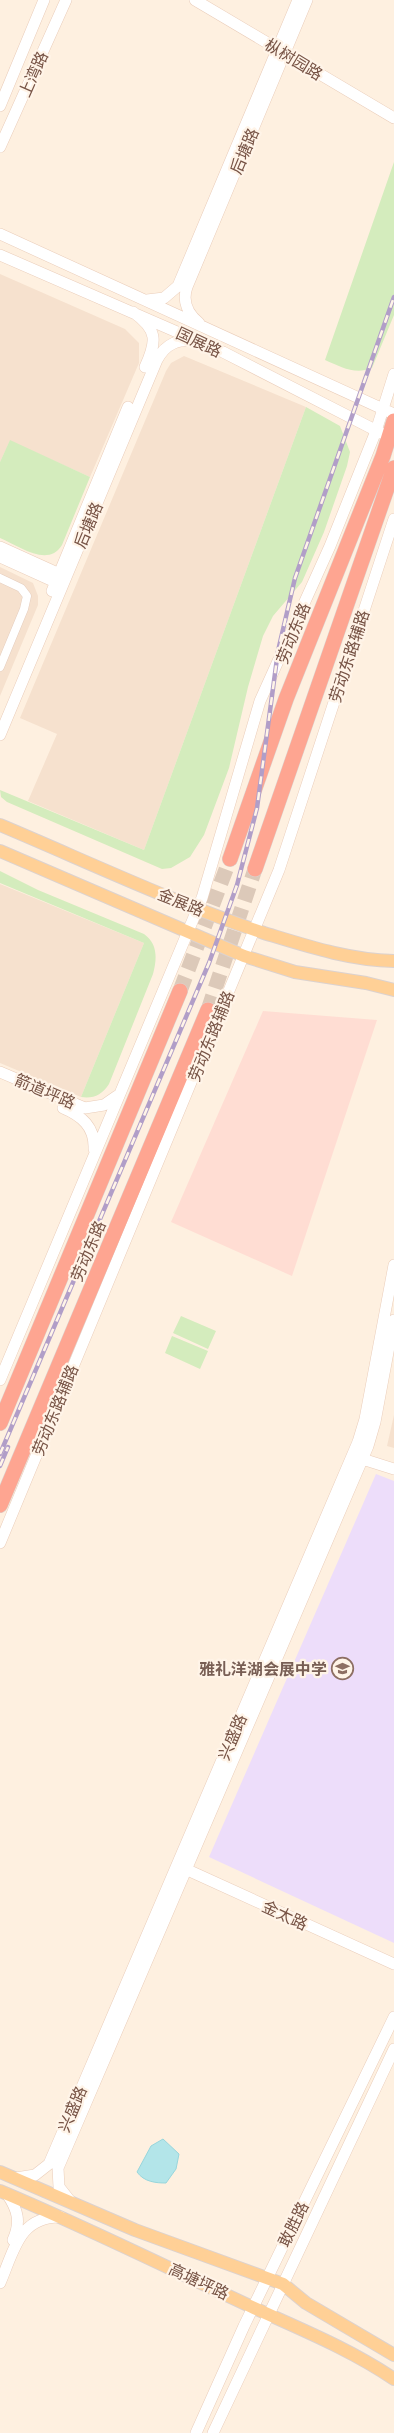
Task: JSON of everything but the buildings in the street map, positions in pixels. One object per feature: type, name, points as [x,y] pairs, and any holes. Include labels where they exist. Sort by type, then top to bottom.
[{"type":"highway","name":"劳动东路","points":[[230,859],[286,699],[386,435],[394,421]]},
{"type":"highway","points":[[256,869],[394,468]]},
{"type":"highway","name":"劳动东路","points":[[0,1422],[180,991]]},
{"type":"highway","name":"劳动东路","points":[[0,1505],[208,1010]]},
{"type":"main road","name":"金展路","points":[[1,824],[197,909],[255,930],[306,946],[394,965]]},
{"type":"main road","name":"金展路","points":[[0,851],[244,956],[295,972],[366,983],[394,985]]},
{"type":"main road","name":"金展路","points":[[369,960],[394,961]]},
{"type":"main road","name":"金展路","points":[[366,983],[394,990]]},
{"type":"main road","name":"高塘坪路","points":[[0,2172],[135,2230],[283,2284],[306,2303],[394,2355]]},
{"type":"main road","name":"高塘坪路","points":[[3,2193],[62,2217],[253,2307],[311,2332],[394,2380]]},
{"type":"street","name":"上湾路","points":[[0,106],[44,0]]},
{"type":"street","name":"上湾路","points":[[0,147],[66,0]]},
{"type":"street","name":"枞树园路","points":[[195,0],[394,114]]},
{"type":"street","name":"枞树园路","points":[[202,0],[394,118]]},
{"type":"street","name":"后塘路","points":[[202,326],[192,316],[185,302],[184,294],[281,49],[298,0]]},
{"type":"street","name":"后塘路","points":[[139,298],[157,300],[170,295],[178,286],[281,49],[307,0]]},
{"type":"street","name":"国展路","points":[[0,234],[394,414]]},
{"type":"street","name":"国展路","points":[[0,255],[197,341],[386,435]]},
{"type":"street","name":"后塘路","points":[[0,735],[155,342],[151,329],[133,312]]},
{"type":"street","name":"后塘路","points":[[0,716],[161,353],[173,342],[197,341]]},
{"type":"street","points":[[0,1380],[197,909],[260,701],[330,546],[386,435],[383,409],[394,374]]},
{"type":"street","name":"劳动东路辅路","points":[[0,1543],[279,870],[394,520]]},
{"type":"street","points":[[0,547],[61,579]]},
{"type":"street","points":[[0,557],[61,579]]},
{"type":"street","points":[[0,578],[21,588],[27,596],[24,609],[0,667]]},
{"type":"street","name":"箭道坪路","points":[[0,1072],[85,1108],[104,1105],[118,1095]]},
{"type":"street","name":"箭道坪路","points":[[0,1080],[74,1112],[83,1119],[93,1134],[94,1152]]},
{"type":"street","name":"兴盛路","points":[[359,1454],[394,1265]]},
{"type":"street","name":"兴盛路","points":[[16,2178],[35,2174],[49,2164],[183,1864],[359,1454],[375,1422],[394,1320]]},
{"type":"street","points":[[359,1454],[394,1460]]},
{"type":"street","points":[[359,1454],[394,1468]]},
{"type":"street","name":"兴盛路","points":[[70,2201],[59,2186],[58,2168],[183,1864]]},
{"type":"street","name":"金太路","points":[[183,1864],[394,1957]]},
{"type":"street","name":"金太路","points":[[183,1864],[394,1964]]},
{"type":"street","name":"敢胜路","points":[[196,2433],[253,2307],[394,2017]]},
{"type":"street","name":"敢胜路","points":[[213,2433],[394,2050]]},
{"type":"street","points":[[0,2269],[18,2229],[19,2220],[14,2204],[3,2193]]},
{"type":"street","points":[[0,2283],[19,2239],[29,2225],[41,2219],[62,2217]]},
{"type":"shaded area","points":[[0,274],[125,329],[139,343],[139,363],[90,477],[10,441],[0,462]]},
{"type":"shaded area","points":[[184,356],[306,407],[144,850],[28,801],[57,734],[20,718],[166,371],[171,363]]},
{"type":"shaded area","points":[[0,567],[33,583],[38,596],[38,605],[0,696]]},
{"type":"shaded area","points":[[0,884],[144,943],[81,1097],[0,1063]]},
{"type":"shaded area","points":[[263,1011],[377,1020],[292,1276],[171,1222]]},
{"type":"shaded area","points":[[394,1415],[394,1448],[387,1446]]},
{"type":"shaded area","name":"雅礼洋湖会展中学","points":[[376,1474],[394,1481],[394,1943],[209,1857]]},
{"type":"green space","points":[[394,162],[394,315],[372,368],[360,371],[348,369],[325,360]]},
{"type":"green space","points":[[306,407],[340,426],[350,452],[347,466],[324,532],[302,582],[273,616],[263,636],[248,687],[229,768],[204,835],[190,857],[171,868],[162,869],[7,802],[1,797],[0,790],[144,850]]},
{"type":"green space","points":[[10,440],[90,477],[62,545],[56,552],[49,555],[41,555],[24,550],[0,538],[0,462]]},
{"type":"green space","points":[[0,871],[38,890],[144,934],[152,942],[156,957],[153,974],[109,1084],[97,1095],[81,1097],[144,943],[0,883]]},
{"type":"green space","points":[[181,1316],[216,1331],[208,1349],[173,1333]]},
{"type":"green space","points":[[172,1336],[208,1351],[200,1369],[165,1353]]},
{"type":"water","points":[[163,2139],[179,2154],[176,2169],[166,2183],[147,2180],[137,2172],[151,2146]]},
{"type":"tunnel","points":[[180,991],[230,859]]},
{"type":"tunnel","points":[[208,1010],[255,869]]},
{"type":"railway","points":[[0,1454],[209,963],[237,885],[257,808],[278,651],[295,578],[394,297]]},
{"type":"railway","points":[[0,1466],[8,1447]]},
{"type":"place","name":"雅礼洋湖会展中学","points":[[343,1669]]}]
